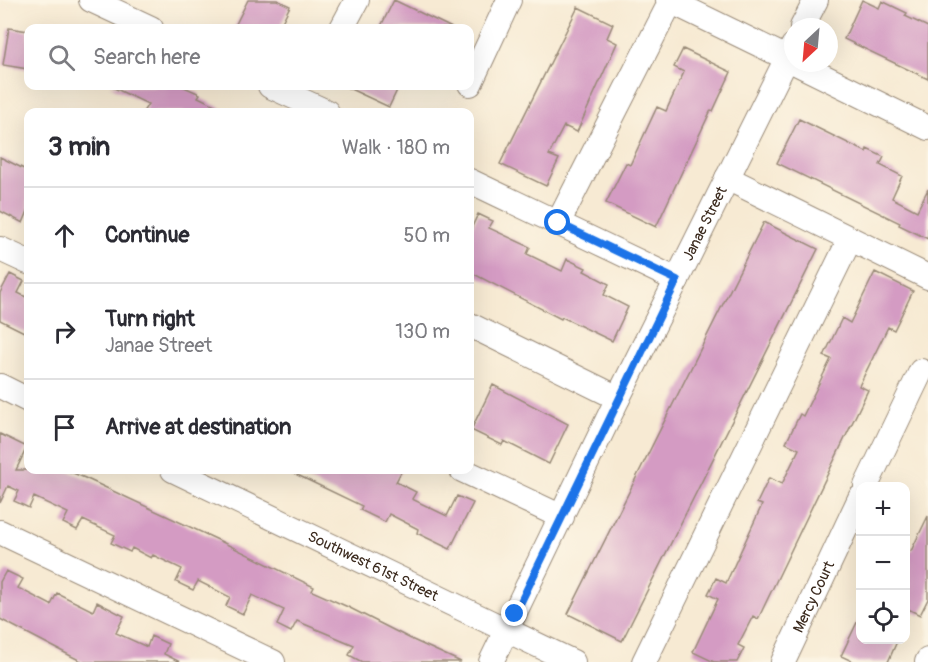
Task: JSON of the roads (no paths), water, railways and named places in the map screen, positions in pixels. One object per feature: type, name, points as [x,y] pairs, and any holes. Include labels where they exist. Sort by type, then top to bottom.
[{"type":"street","points":[[91,0],[142,24]]},
{"type":"street","points":[[344,24],[357,0]]},
{"type":"street","points":[[474,75],[509,0]]},
{"type":"street","points":[[807,18],[816,0]]},
{"type":"street","points":[[558,223],[669,1],[784,53]]},
{"type":"street","name":"Janae Street","points":[[491,662],[727,178],[784,72]]},
{"type":"street","points":[[821,72],[928,128]]},
{"type":"street","points":[[283,90],[315,100]]},
{"type":"street","points":[[727,178],[928,277]]},
{"type":"street","points":[[474,183],[677,280]]},
{"type":"street","points":[[644,662],[850,239]]},
{"type":"street","points":[[0,249],[24,260]]},
{"type":"street","points":[[474,328],[618,398]]},
{"type":"street","points":[[868,482],[921,371]]},
{"type":"street","points":[[0,387],[24,398]]},
{"type":"street","name":"Southwest 61st Street","points":[[181,474],[573,662]]},
{"type":"street","points":[[470,474],[561,517]]},
{"type":"street","name":"Mercy Court","points":[[783,662],[856,509]]},
{"type":"street","points":[[0,532],[273,662]]}]
